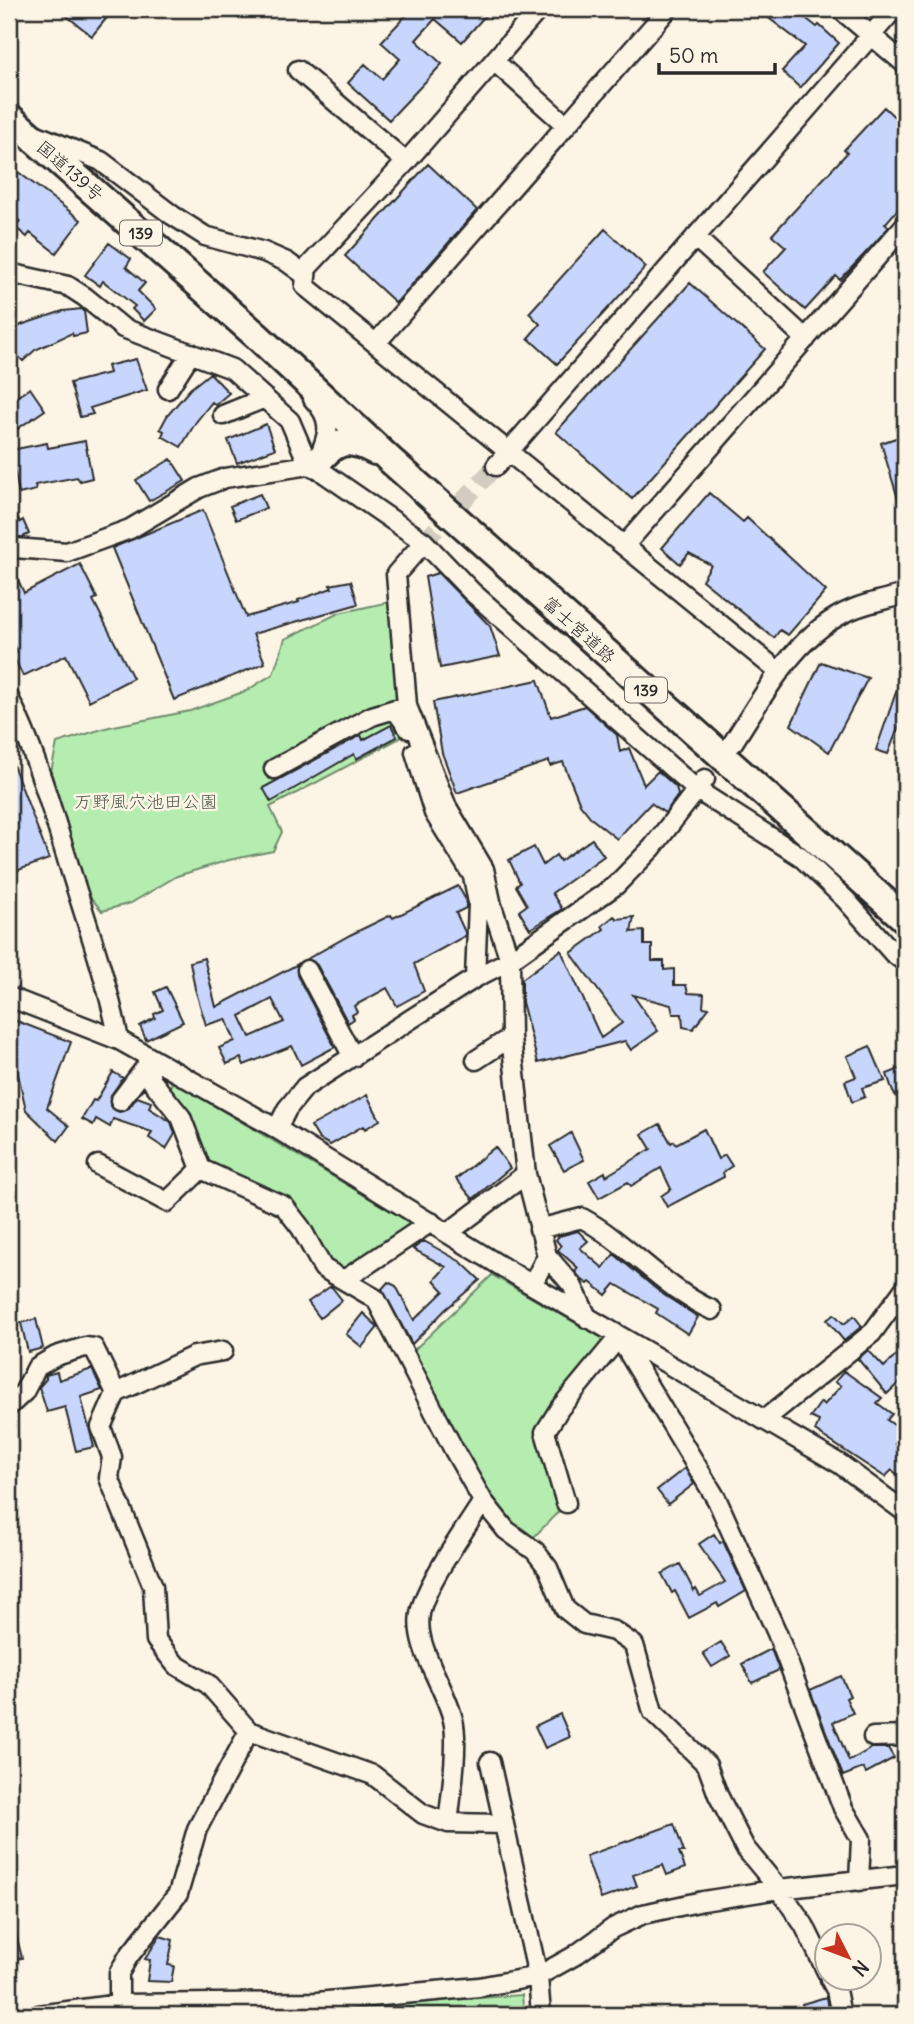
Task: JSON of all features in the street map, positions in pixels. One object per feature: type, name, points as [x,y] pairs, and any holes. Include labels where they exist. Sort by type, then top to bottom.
[{"type":"highway","name":"国道139号","points":[[16,123],[257,336]]},
{"type":"highway","name":"富士宮道路","points":[[257,336],[388,459],[905,919]]},
{"type":"highway","points":[[316,464],[333,446],[353,441],[388,459]]},
{"type":"street","points":[[539,9],[405,162],[306,268],[306,286],[779,672]]},
{"type":"street","points":[[376,343],[668,9]]},
{"type":"street","points":[[840,9],[905,64]]},
{"type":"street","points":[[496,466],[894,9]]},
{"type":"street","points":[[494,61],[566,125]]},
{"type":"street","points":[[298,70],[405,162]]},
{"type":"street","points":[[16,123],[101,160],[172,215],[205,236],[264,252],[288,262],[306,275]]},
{"type":"street","points":[[624,546],[905,225]]},
{"type":"street","points":[[695,237],[806,339]]},
{"type":"street","points":[[9,273],[68,286],[85,296],[123,328],[232,369],[290,421],[304,454],[324,473],[424,542],[472,592],[701,784],[800,856],[846,900],[893,953],[905,962]]},
{"type":"street","points":[[257,336],[271,356],[321,407],[327,422],[328,436],[316,464]]},
{"type":"street","points":[[168,389],[191,353]]},
{"type":"street","points":[[223,415],[265,398]]},
{"type":"street","points":[[9,550],[13,548],[67,552],[130,529],[199,488],[225,478],[316,464]]},
{"type":"street","points":[[424,542],[396,574],[409,729],[434,813],[473,876],[478,903],[475,978]]},
{"type":"street","points":[[733,744],[779,672],[807,640],[830,621],[853,609],[905,594]]},
{"type":"street","points":[[9,698],[24,729],[42,779],[111,999],[119,1040]]},
{"type":"street","points":[[407,706],[447,807],[484,869],[492,906],[510,960],[511,1037],[526,1174],[547,1256],[572,1285],[588,1319]]},
{"type":"street","points":[[274,769],[372,716],[395,709],[409,729]]},
{"type":"street","points":[[277,1129],[287,1109],[305,1087],[475,978],[510,960],[616,885],[652,848],[701,784]]},
{"type":"street","points":[[307,970],[353,1057]]},
{"type":"street","points":[[9,997],[119,1040],[146,1060],[277,1129],[588,1319],[840,1464],[905,1513]]},
{"type":"street","points":[[476,1060],[511,1037]]},
{"type":"street","points":[[120,1101],[146,1060]]},
{"type":"street","points":[[146,1060],[151,1080],[181,1117],[201,1169],[284,1206],[301,1228],[323,1268],[376,1299],[483,1501],[506,1530],[535,1551],[548,1568],[565,1609],[584,1624],[614,1631],[634,1645],[653,1712],[707,1765],[718,1796],[745,1848],[779,1889],[804,1925],[813,1943]]},
{"type":"street","points":[[98,1165],[167,1202],[201,1169]]},
{"type":"street","points":[[448,1233],[526,1174]]},
{"type":"street","points":[[539,1228],[582,1218],[604,1231],[689,1300],[712,1310]]},
{"type":"street","points":[[344,1280],[431,1222]]},
{"type":"street","points":[[531,1285],[547,1256]]},
{"type":"street","points":[[764,1420],[872,1333],[905,1288]]},
{"type":"street","points":[[566,1503],[545,1432],[560,1408],[619,1337]]},
{"type":"street","points":[[619,1337],[717,1500],[778,1633],[843,1808],[861,1839],[859,1881]]},
{"type":"street","points":[[9,1406],[24,1392],[37,1367],[56,1356],[85,1347],[94,1348],[116,1393]]},
{"type":"street","points":[[223,1351],[194,1356],[116,1393],[101,1427],[111,1457],[109,1478],[153,1586],[156,1640],[176,1665],[208,1684],[249,1731],[373,1775],[423,1814],[447,1823],[504,1824]]},
{"type":"street","points":[[447,1823],[452,1789],[454,1723],[419,1633],[420,1612],[432,1584],[483,1501]]},
{"type":"street","points":[[119,2010],[119,1973],[128,1957],[178,1894],[197,1829],[249,1731]]},
{"type":"street","points":[[873,1737],[905,1735]]},
{"type":"street","points":[[490,1762],[538,1976],[541,2015]]},
{"type":"street","points":[[39,2015],[317,2002],[479,1987],[538,1976],[574,1956],[613,1928],[643,1914],[779,1889],[905,1875]]},
{"type":"street","points":[[837,1993],[841,2015]]},
{"type":"green space","name":"万野風穴池田公園","points":[[394,601],[404,736],[270,807],[282,832],[273,851],[229,860],[177,876],[131,903],[102,911],[81,886],[66,820],[51,772],[57,743],[109,727],[190,711],[246,691],[273,674],[285,639],[339,613]]},
{"type":"green space","points":[[173,1081],[404,1219],[412,1227],[346,1270],[330,1263],[289,1200],[206,1164],[188,1115],[169,1088]]},
{"type":"green space","points":[[492,1275],[607,1341],[536,1427],[562,1508],[531,1540],[509,1522],[487,1498],[412,1352]]},
{"type":"green space","points":[[522,1995],[524,2015],[231,2015]]},
{"type":"building","points":[[58,9],[114,9],[92,36]]},
{"type":"building","points":[[412,9],[491,9],[462,42],[435,19],[416,40],[442,64],[389,120],[348,83],[365,64],[382,79],[400,59],[381,42]]},
{"type":"building","points":[[757,9],[794,9],[817,27],[819,25],[839,43],[800,88],[782,71],[805,46]]},
{"type":"building","points":[[884,107],[905,127],[905,201],[885,224],[889,227],[872,246],[840,280],[836,276],[805,310],[763,272],[786,247],[772,235],[847,153],[844,150]]},
{"type":"building","points":[[428,164],[477,210],[396,303],[345,256]]},
{"type":"building","points":[[9,165],[81,220],[56,253],[30,233],[27,237],[15,227],[20,221],[9,213]]},
{"type":"building","points":[[605,229],[646,267],[557,364],[528,338],[540,324],[529,313]]},
{"type":"building","points":[[109,243],[131,259],[126,267],[145,283],[138,291],[156,309],[144,321],[132,309],[135,306],[103,281],[100,286],[85,275]]},
{"type":"building","points":[[690,283],[765,349],[632,499],[556,432]]},
{"type":"building","points":[[82,309],[87,333],[73,336],[72,333],[35,350],[23,361],[18,356],[9,366],[9,335],[21,325],[63,311]]},
{"type":"building","points":[[136,359],[147,390],[90,408],[93,414],[80,417],[70,383],[109,373],[107,366]]},
{"type":"building","points":[[210,373],[229,393],[215,405],[212,402],[181,447],[162,436],[164,431],[160,429],[167,416],[190,389]]},
{"type":"building","points":[[30,388],[45,410],[17,429],[9,417],[9,402]]},
{"type":"building","points":[[266,424],[275,449],[237,463],[228,440]]},
{"type":"building","points":[[905,435],[905,512],[902,512],[881,443]]},
{"type":"building","points":[[85,441],[92,478],[80,481],[77,477],[35,485],[36,490],[19,494],[11,450],[47,443],[48,448]]},
{"type":"building","points":[[171,459],[185,481],[149,501],[136,480]]},
{"type":"building","points":[[709,493],[743,522],[747,518],[826,591],[788,635],[780,630],[774,638],[702,580],[711,565],[689,553],[680,564],[662,548]]},
{"type":"building","points":[[260,494],[266,508],[236,520],[230,506]]},
{"type":"building","points":[[9,504],[20,522],[23,520],[29,534],[9,537]]},
{"type":"building","points":[[203,510],[246,617],[299,602],[298,600],[332,588],[330,585],[351,581],[358,604],[253,634],[265,663],[174,700],[112,548]]},
{"type":"building","points":[[9,560],[24,593],[80,564],[97,598],[93,600],[133,678],[89,701],[66,655],[23,676],[12,654],[17,652],[9,634]]},
{"type":"building","points":[[438,573],[490,626],[500,656],[440,668],[425,577]]},
{"type":"building","points":[[821,662],[868,678],[829,752],[791,725]]},
{"type":"building","points":[[903,672],[905,710],[888,754],[876,750]]},
{"type":"building","points":[[538,680],[551,717],[585,706],[617,735],[620,752],[629,748],[644,785],[658,771],[676,787],[678,795],[665,813],[651,803],[617,839],[592,819],[580,804],[563,762],[550,766],[549,761],[457,793],[442,753],[433,702]]},
{"type":"building","points":[[391,725],[397,737],[356,759],[354,754],[271,802],[263,788],[361,735],[363,740]]},
{"type":"building","points":[[9,754],[49,859],[16,871],[9,852]]},
{"type":"building","points":[[592,839],[604,856],[552,893],[562,909],[530,929],[519,911],[527,905],[516,886],[520,883],[509,860],[534,847],[543,865],[556,855],[560,861]]},
{"type":"building","points":[[458,886],[466,900],[466,908],[456,913],[465,936],[414,964],[424,991],[397,1006],[387,988],[354,1006],[357,1012],[352,1015],[354,1019],[348,1023],[317,965],[307,959],[391,915],[393,918]]},
{"type":"building","points":[[614,916],[617,919],[634,917],[631,932],[644,931],[644,945],[652,945],[652,961],[664,961],[664,970],[674,969],[674,985],[686,985],[688,993],[704,994],[703,1007],[709,1008],[693,1029],[683,1027],[682,1014],[673,1014],[671,1005],[633,995],[658,1031],[631,1050],[625,1041],[538,1063],[522,1002],[522,979],[561,950],[601,1038],[622,1023],[571,953],[604,929],[602,926]]},
{"type":"building","points":[[204,958],[216,1007],[298,964],[297,975],[335,1047],[301,1065],[292,1046],[244,1065],[241,1058],[227,1064],[219,1048],[235,1041],[226,1019],[206,1025],[190,962]],"holes":[[[272,999],[284,1022],[250,1037],[240,1016]]]},
{"type":"building","points":[[166,987],[183,1022],[146,1040],[140,1026],[163,1010],[155,992]]},
{"type":"building","points":[[9,1018],[71,1042],[47,1108],[69,1126],[58,1141],[26,1110],[9,1033]]},
{"type":"building","points":[[870,1046],[885,1081],[862,1088],[865,1097],[852,1102],[845,1081],[856,1077],[847,1056]]},
{"type":"building","points":[[905,1067],[905,1108],[893,1092],[887,1074]]},
{"type":"building","points":[[113,1072],[123,1078],[111,1095],[110,1106],[119,1112],[129,1108],[137,1097],[151,1102],[149,1108],[171,1122],[175,1134],[166,1149],[149,1138],[152,1132],[113,1119],[110,1127],[96,1119],[93,1125],[82,1119]]},
{"type":"building","points":[[367,1095],[380,1120],[365,1129],[363,1126],[330,1145],[319,1139],[311,1126]]},
{"type":"building","points":[[660,1124],[671,1143],[674,1141],[676,1144],[704,1129],[718,1159],[725,1155],[732,1166],[723,1172],[724,1177],[667,1207],[661,1196],[671,1189],[661,1168],[631,1186],[628,1182],[599,1198],[589,1181],[605,1172],[606,1176],[651,1149],[642,1134]]},
{"type":"building","points":[[571,1133],[584,1160],[564,1170],[550,1146]]},
{"type":"building","points":[[495,1147],[510,1168],[473,1199],[456,1179]]},
{"type":"building","points":[[578,1231],[588,1241],[580,1248],[603,1268],[614,1254],[661,1293],[698,1317],[688,1334],[656,1313],[658,1309],[615,1284],[606,1295],[590,1282],[588,1284],[581,1279],[575,1272],[578,1268],[558,1250],[561,1246],[556,1240],[559,1236]]},
{"type":"building","points":[[424,1241],[461,1262],[480,1280],[445,1310],[412,1344],[382,1289],[388,1282],[396,1286],[414,1320],[444,1291],[434,1280],[446,1267],[413,1249]]},
{"type":"building","points":[[331,1286],[342,1300],[320,1318],[308,1302]]},
{"type":"building","points":[[363,1313],[378,1327],[362,1347],[346,1334]]},
{"type":"building","points":[[834,1314],[844,1324],[854,1316],[862,1326],[844,1341],[827,1320]]},
{"type":"building","points":[[36,1319],[43,1348],[28,1352],[21,1323]]},
{"type":"building","points":[[868,1350],[884,1367],[898,1354],[905,1361],[905,1377],[887,1394],[858,1359]]},
{"type":"building","points":[[92,1369],[102,1390],[81,1397],[94,1447],[76,1451],[65,1407],[47,1412],[39,1387],[46,1375],[57,1372],[59,1380]]},
{"type":"building","points":[[844,1371],[882,1398],[877,1403],[892,1414],[887,1420],[904,1432],[895,1444],[905,1450],[905,1481],[892,1470],[885,1477],[815,1431],[819,1421],[810,1417],[821,1402],[824,1405],[841,1386],[835,1382]]},
{"type":"building","points":[[685,1468],[694,1484],[668,1504],[657,1490]]},
{"type":"building","points":[[714,1534],[720,1543],[723,1541],[746,1591],[719,1607],[717,1603],[689,1618],[675,1591],[672,1593],[662,1574],[680,1564],[694,1591],[696,1589],[700,1596],[725,1582],[699,1544]]},
{"type":"building","points":[[721,1642],[730,1656],[712,1667],[703,1653]]},
{"type":"building","points":[[771,1649],[779,1670],[752,1683],[742,1664]]},
{"type":"building","points":[[841,1676],[850,1696],[846,1698],[853,1713],[833,1722],[849,1761],[872,1748],[888,1748],[894,1758],[866,1773],[863,1768],[843,1776],[810,1690]]},
{"type":"building","points":[[560,1714],[570,1737],[545,1748],[535,1726]]},
{"type":"building","points":[[674,1824],[684,1852],[679,1852],[685,1868],[667,1875],[663,1865],[633,1875],[637,1886],[601,1899],[586,1856]]},
{"type":"building","points":[[13,1922],[22,1958],[9,1960],[9,1923]]},
{"type":"building","points":[[160,1936],[173,1940],[168,1965],[174,1966],[171,1982],[147,1981],[150,1960],[145,1959]]},
{"type":"building","points":[[826,1997],[829,2015],[805,2015],[802,2004]]},
{"type":"tunnel","points":[[424,542],[496,466]]}]
